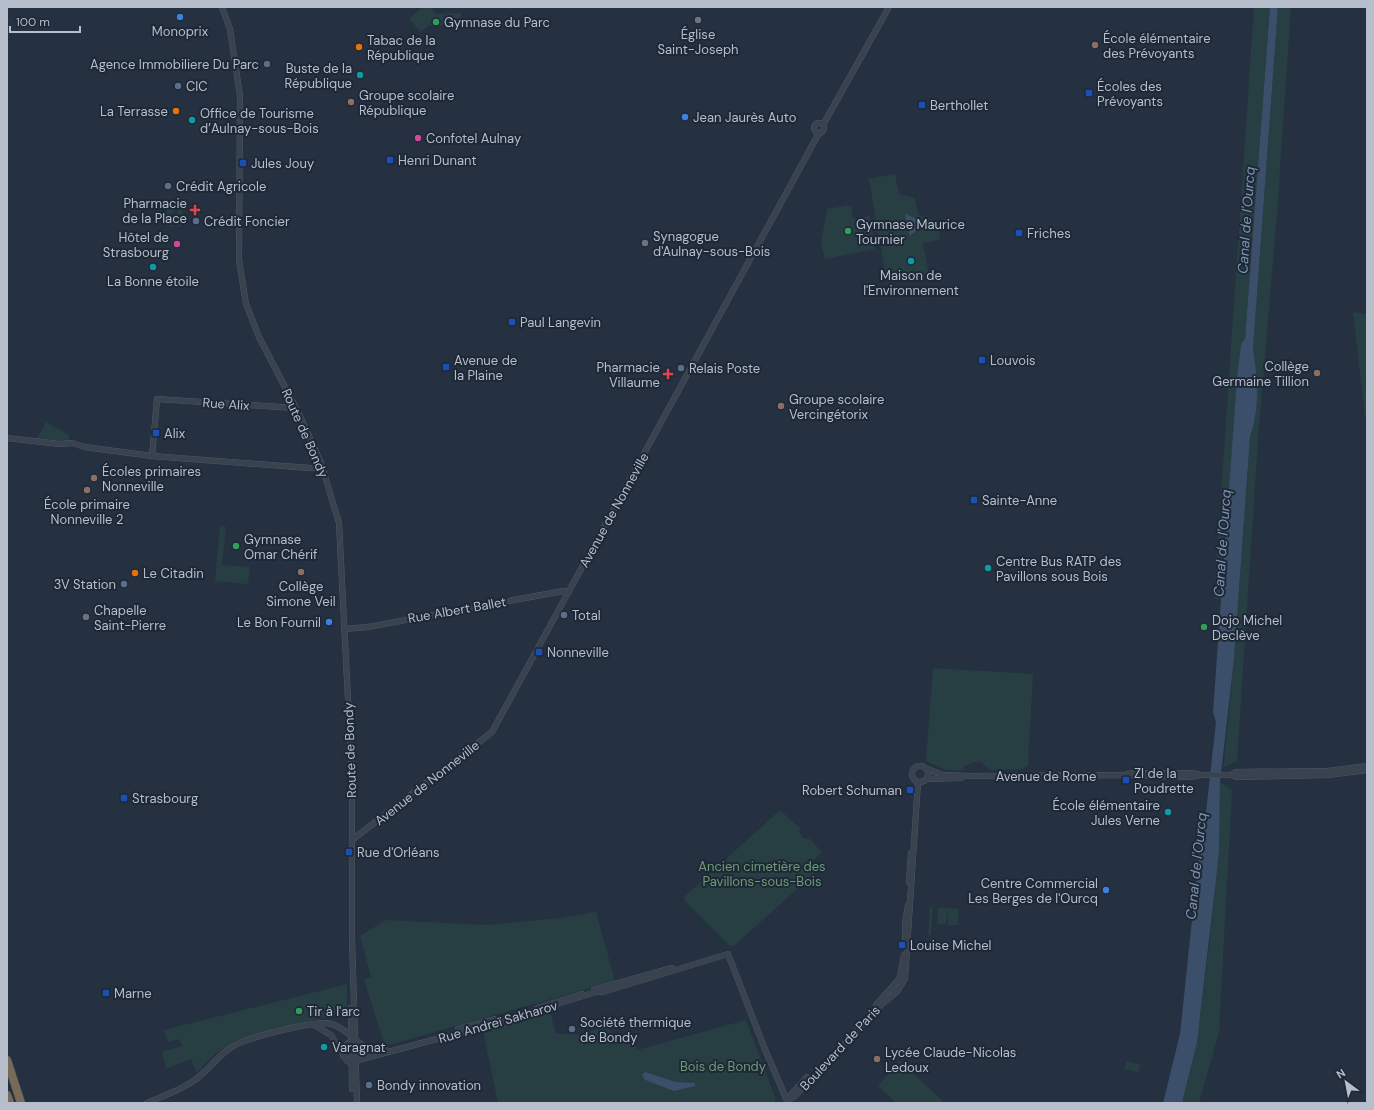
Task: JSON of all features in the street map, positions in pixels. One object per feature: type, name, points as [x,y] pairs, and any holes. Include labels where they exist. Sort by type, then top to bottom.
[{"type":"highway","points":[[7,1060],[21,1103]]},
{"type":"highway","points":[[7,1095],[10,1103]]},
{"type":"street","name":"Route de Bondy","points":[[222,7],[230,29],[240,96],[239,260],[246,304],[259,337],[295,408],[323,469],[339,524],[346,636],[352,778],[352,939],[354,981],[352,1040],[357,1103]]},
{"type":"street","name":"Avenue de Nonneville","points":[[352,840],[492,732],[819,133],[823,130],[823,125],[889,7]]},
{"type":"street","name":"Rue Alix","points":[[152,456],[157,400],[295,408]]},
{"type":"street","points":[[7,438],[60,444],[72,443],[85,447],[152,456],[323,469]]},
{"type":"street","name":"Rue Albert Ballet","points":[[345,629],[368,627],[563,591],[569,592]]},
{"type":"street","points":[[918,766],[925,768],[928,772],[926,779],[918,782],[913,777],[913,770],[918,766]]},
{"type":"street","points":[[1231,775],[1236,772],[1328,770],[1367,766]]},
{"type":"street","name":"Avenue de Rome","points":[[925,768],[943,775],[970,776],[1122,775],[1136,773],[1231,775]]},
{"type":"street","points":[[1231,775],[1236,777],[1312,776],[1367,770]]},
{"type":"street","name":"Avenue de Rome","points":[[926,779],[970,776]]},
{"type":"street","name":"Boulevard de Paris","points":[[787,1101],[794,1097],[882,1004],[901,987],[906,970],[918,782]]},
{"type":"street","name":"Rue Andreï Sakharov","points":[[354,1062],[482,1027],[728,954],[764,1047],[787,1101]]},
{"type":"street","name":"Rue Andreï Sakharov","points":[[147,1103],[194,1081],[218,1058],[236,1044],[292,1029],[326,1023],[346,1031],[352,1040],[368,1048],[381,1051],[674,967],[696,963]]},
{"type":"street","points":[[314,1025],[331,1035],[347,1061],[354,1062]]},
{"type":"street","points":[[343,1056],[343,1049],[352,1040]]},
{"type":"green space","name":"Gymnase du Parc","points":[[422,7],[430,7],[437,14],[461,13],[461,25],[429,25],[421,32],[409,19]]},
{"type":"green space","points":[[1254,7],[1270,7],[1245,340],[1241,344],[1237,378],[1222,599],[1214,599]]},
{"type":"green space","points":[[1278,7],[1291,7],[1277,213],[1258,439],[1237,761],[1222,768],[1224,763],[1234,659],[1250,437],[1257,404],[1257,382],[1253,349]]},
{"type":"green space","points":[[895,174],[899,194],[915,198],[918,214],[940,223],[939,240],[923,243],[929,276],[887,283],[869,179]]},
{"type":"green space","name":"Gymnase Maurice Tournier","points":[[851,205],[853,219],[870,216],[875,249],[825,259],[821,243],[827,209]]},
{"type":"green space","points":[[176,206],[174,212],[169,216],[175,228],[165,224],[163,217],[168,208]]},
{"type":"green space","points":[[178,207],[181,209],[185,217],[181,225],[178,227],[176,222],[179,217],[177,213]]},
{"type":"green space","points":[[1353,312],[1367,314],[1367,415],[1365,416]]},
{"type":"green space","points":[[46,422],[69,435],[69,440],[37,438]]},
{"type":"green space","points":[[220,526],[226,527],[222,565],[250,567],[248,584],[215,581]]},
{"type":"green space","points":[[933,668],[1033,674],[1028,765],[1023,769],[990,770],[981,762],[973,762],[969,765],[965,765],[963,770],[946,770],[926,761]]},
{"type":"green space","points":[[1220,782],[1232,790],[1219,1032],[1199,1103],[1182,1103],[1195,1048],[1208,954],[1219,825]]},
{"type":"green space","name":"Ancien cimetière des Pavillons-sous-Bois","points":[[780,810],[801,829],[799,832],[803,838],[810,839],[822,852],[812,861],[819,869],[734,946],[730,946],[685,901],[684,897]]},
{"type":"green space","points":[[930,907],[933,907],[931,935],[928,935]]},
{"type":"green space","points":[[938,908],[948,908],[946,924],[937,924]]},
{"type":"green space","points":[[948,908],[959,909],[958,925],[948,925]]},
{"type":"green space","points":[[596,912],[615,981],[385,1046],[364,980],[371,977],[360,936],[386,920],[486,925],[560,918]]},
{"type":"green space","points":[[347,984],[347,1007],[344,1012],[234,1041],[215,1054],[197,1073],[191,1059],[166,1069],[162,1052],[182,1046],[179,1039],[168,1042],[164,1030]]},
{"type":"green space","name":"Bois de Bondy","points":[[550,1012],[556,1033],[579,1035],[608,1026],[614,1038],[632,1033],[637,1050],[746,1020],[776,1100],[773,1103],[498,1103],[483,1031]]},
{"type":"green space","points":[[900,1061],[945,1103],[896,1103],[878,1086]]},
{"type":"green space","points":[[1126,1061],[1140,1064],[1138,1072],[1125,1069]]},
{"type":"water","points":[[1270,7],[1278,7],[1253,349],[1257,382],[1257,404],[1250,437],[1234,659],[1220,782],[1219,850],[1197,1042],[1182,1103],[1163,1103],[1180,1034],[1201,835],[1204,830],[1216,722],[1213,712],[1237,378],[1241,344],[1245,339]]},
{"type":"water","points":[[905,214],[930,224],[918,229],[910,236]]},
{"type":"water","points":[[645,1072],[676,1082],[695,1083],[695,1086],[674,1091],[645,1080],[642,1075]]},
{"type":"place","name":"Monoprix","points":[[180,17]]},
{"type":"place","name":"Église Saint-Joseph","points":[[698,20]]},
{"type":"place","name":"Gymnase du Parc","points":[[436,22]]},
{"type":"place","name":"École élémentaire des Prévoyants","points":[[1095,45]]},
{"type":"place","name":"Tabac de la République","points":[[359,47]]},
{"type":"place","name":"Agence Immobiliere Du Parc","points":[[267,64]]},
{"type":"place","name":"Buste de la République","points":[[360,75]]},
{"type":"place","name":"CIC","points":[[178,86]]},
{"type":"place","name":"Écoles des Prévoyants","points":[[1089,93]]},
{"type":"place","name":"Groupe scolaire République","points":[[351,102]]},
{"type":"place","name":"Berthollet","points":[[922,105]]},
{"type":"place","name":"La Terrasse","points":[[176,111]]},
{"type":"place","name":"Jean Jaurès Auto","points":[[685,117]]},
{"type":"place","name":"Office de Tourisme d’Aulnay-sous-Bois","points":[[192,120]]},
{"type":"place","name":"Confotel Aulnay","points":[[418,138]]},
{"type":"place","name":"Henri Dunant","points":[[390,160]]},
{"type":"place","name":"Jules Jouy","points":[[243,163]]},
{"type":"place","name":"Crédit Agricole","points":[[168,186]]},
{"type":"place","name":"Pharmacie de la Place","points":[[195,210]]},
{"type":"place","name":"Crédit Foncier","points":[[196,221]]},
{"type":"place","name":"Gymnase Maurice Tournier","points":[[848,231]]},
{"type":"place","name":"Friches","points":[[1019,233]]},
{"type":"place","name":"Synagogue d'Aulnay-sous-Bois","points":[[645,243]]},
{"type":"place","name":"Hôtel de Strasbourg","points":[[177,244]]},
{"type":"place","name":"Maison de l'Environnement","points":[[911,261]]},
{"type":"place","name":"La Bonne étoile","points":[[153,267]]},
{"type":"place","name":"Paul Langevin","points":[[512,322]]},
{"type":"place","name":"Louvois","points":[[982,360]]},
{"type":"place","name":"Avenue de la Plaine","points":[[446,367]]},
{"type":"place","name":"Relais Poste","points":[[681,368]]},
{"type":"place","name":"Collège Germaine Tillion","points":[[1317,373]]},
{"type":"place","name":"Pharmacie Villaume","points":[[668,374]]},
{"type":"place","name":"Groupe scolaire Vercingétorix","points":[[781,406]]},
{"type":"place","name":"Alix","points":[[156,433]]},
{"type":"place","name":"Écoles primaires Nonneville","points":[[94,478]]},
{"type":"place","name":"École primaire Nonneville 2","points":[[87,490]]},
{"type":"place","name":"Sainte-Anne","points":[[974,500]]},
{"type":"place","name":"Gymnase Omar Chérif","points":[[236,546]]},
{"type":"place","name":"Centre Bus RATP des Pavillons sous Bois","points":[[988,568]]},
{"type":"place","name":"Collège Simone Veil","points":[[301,572]]},
{"type":"place","name":"Le Citadin","points":[[135,573]]},
{"type":"place","name":"3V Station","points":[[124,584]]},
{"type":"place","name":"Total","points":[[564,615]]},
{"type":"place","name":"Chapelle Saint-Pierre","points":[[86,617]]},
{"type":"place","name":"Le Bon Fournil","points":[[329,622]]},
{"type":"place","name":"Dojo Michel Declève","points":[[1204,627]]},
{"type":"place","name":"Nonneville","points":[[539,652]]},
{"type":"place","name":"ZI de la Poudrette","points":[[1126,780]]},
{"type":"place","name":"Robert Schuman","points":[[910,790]]},
{"type":"place","name":"Strasbourg","points":[[124,798]]},
{"type":"place","name":"École élémentaire Jules Verne","points":[[1168,812]]},
{"type":"place","name":"Rue d'Orléans","points":[[349,852]]},
{"type":"place","name":"Centre Commercial Les Berges de l'Ourcq","points":[[1106,890]]},
{"type":"place","name":"Louise Michel","points":[[902,945]]},
{"type":"place","name":"Marne","points":[[106,993]]},
{"type":"place","name":"Tir à l'arc","points":[[299,1011]]},
{"type":"place","name":"Société thermique de Bondy","points":[[572,1029]]},
{"type":"place","name":"Varagnat","points":[[324,1047]]},
{"type":"place","name":"Lycée Claude-Nicolas Ledoux","points":[[877,1059]]},
{"type":"place","name":"Bondy innovation","points":[[369,1085]]},
{"type":"water label","name":"Canal de l'Ourcq","points":[[1246,220]]},
{"type":"water label","name":"Canal de l'Ourcq","points":[[1222,543]]},
{"type":"water label","name":"Canal de l'Ourcq","points":[[1196,866]]}]
